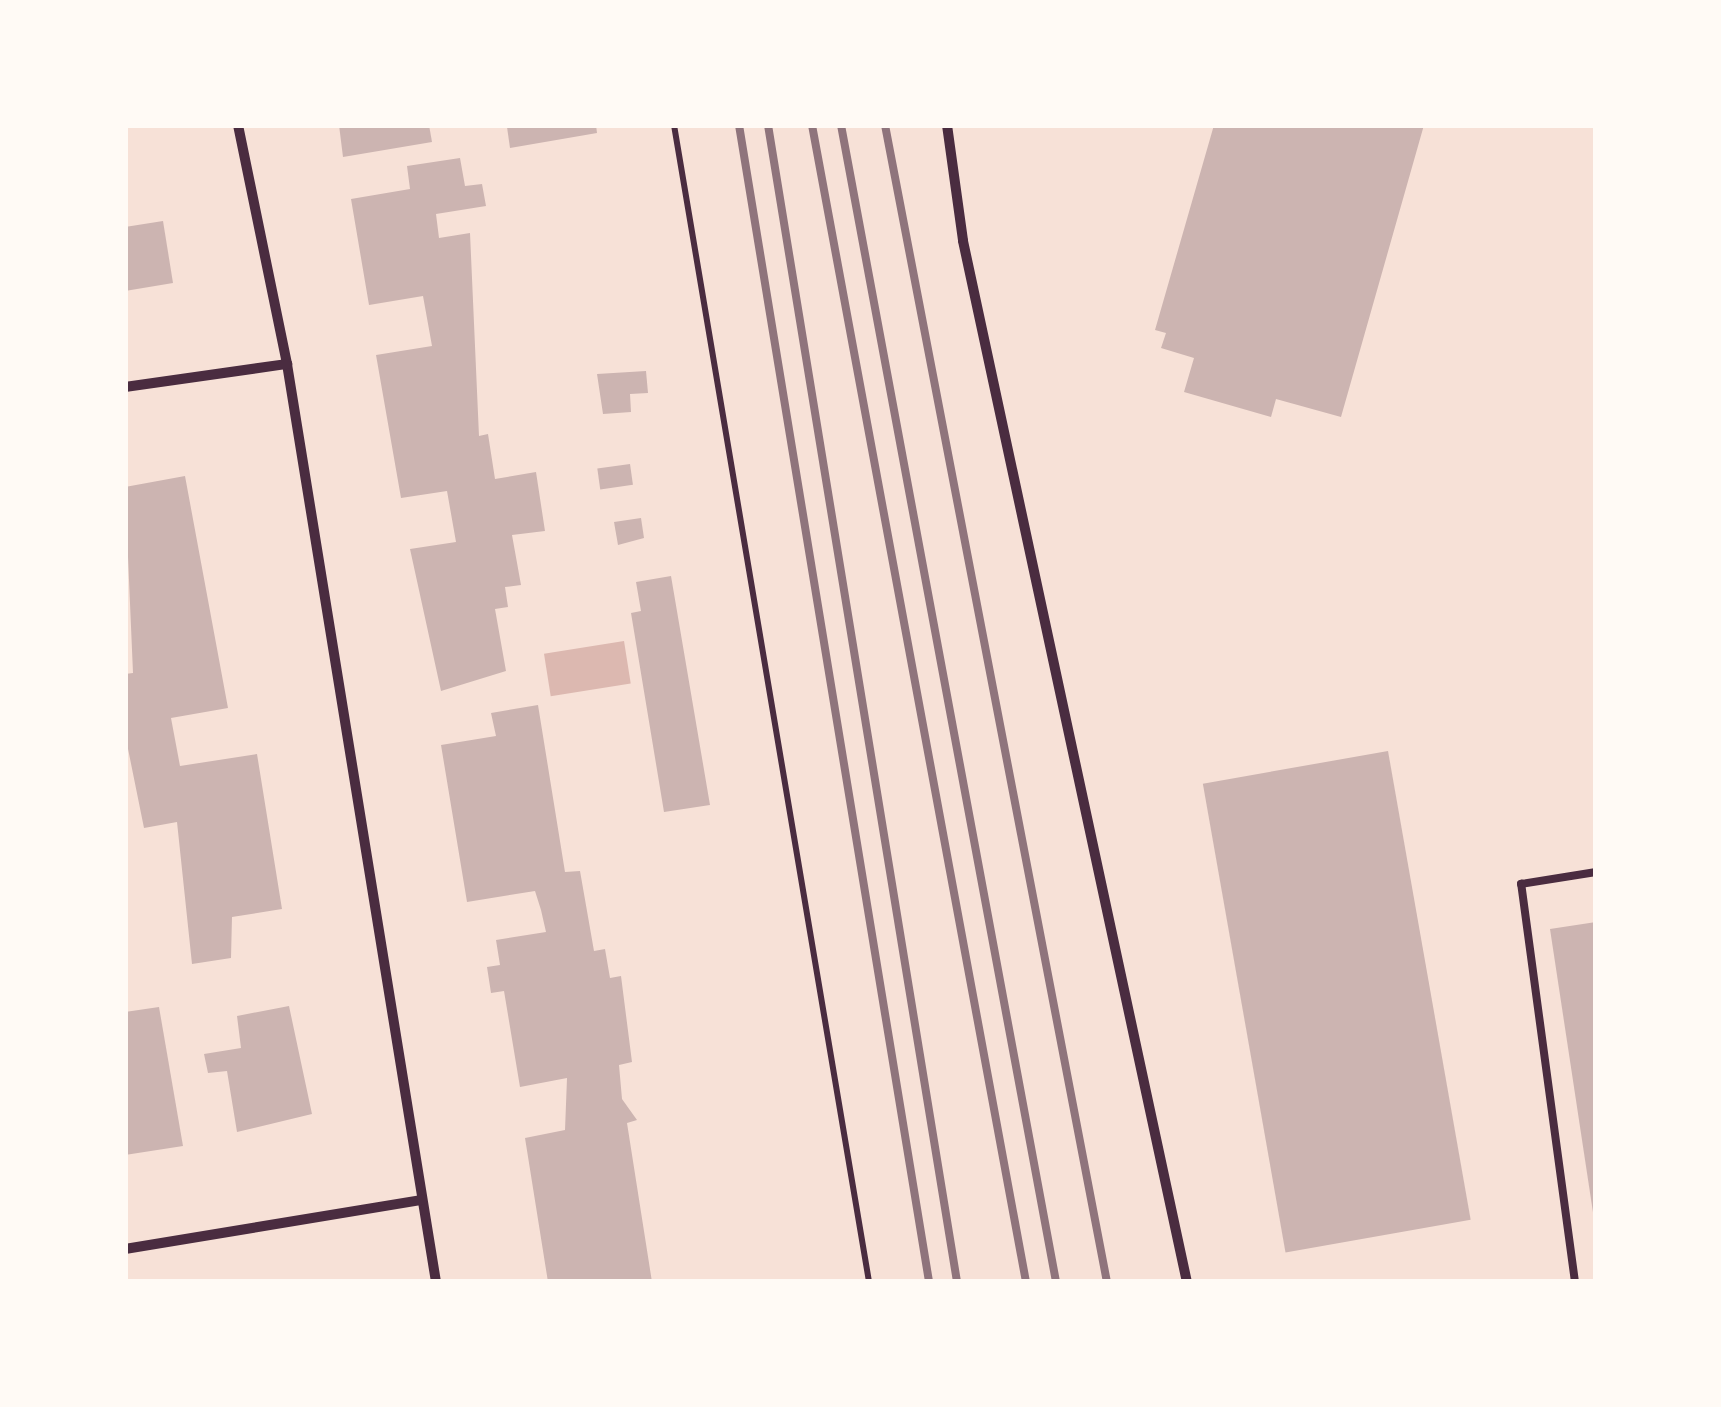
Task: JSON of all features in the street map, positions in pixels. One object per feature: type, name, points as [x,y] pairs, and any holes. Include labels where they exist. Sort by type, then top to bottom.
[{"type":"street","points":[[238,125],[287,364],[436,1282]]},
{"type":"street","points":[[947,125],[963,241],[1186,1282]]},
{"type":"street","points":[[125,386],[287,364]]},
{"type":"street","points":[[125,1250],[422,1200]]},
{"type":"lane","points":[[1575,1282],[1520,884],[1596,872]]},
{"type":"path","points":[[674,125],[869,1282]]},
{"type":"shaded area","points":[[624,641],[631,683],[551,696],[544,654]]},
{"type":"building","points":[[339,125],[429,125],[432,142],[343,157]]},
{"type":"building","points":[[596,125],[597,133],[510,148],[507,127]]},
{"type":"building","points":[[1214,125],[1424,125],[1341,417],[1276,399],[1271,417],[1184,392],[1194,358],[1161,348],[1166,333],[1155,330]]},
{"type":"building","points":[[460,158],[465,186],[482,184],[486,206],[436,214],[439,238],[470,233],[479,436],[488,434],[495,479],[536,472],[545,531],[512,535],[521,585],[505,587],[508,607],[495,609],[506,671],[441,691],[410,549],[456,542],[447,491],[401,498],[376,355],[432,346],[423,296],[369,305],[351,199],[410,189],[407,166]]},
{"type":"building","points":[[163,221],[173,283],[125,291],[125,227]]},
{"type":"building","points":[[646,371],[648,393],[630,394],[631,412],[603,414],[597,374]]},
{"type":"building","points":[[630,464],[633,485],[600,489],[597,469]]},
{"type":"building","points":[[185,476],[228,708],[171,718],[180,766],[257,754],[282,909],[232,917],[231,958],[192,964],[177,822],[144,828],[125,734],[125,674],[133,673],[125,487]]},
{"type":"building","points":[[641,518],[644,538],[618,545],[614,522]]},
{"type":"building","points":[[671,576],[710,805],[664,812],[631,613],[641,611],[636,582]]},
{"type":"building","points":[[538,705],[565,872],[580,871],[594,951],[605,949],[610,978],[621,976],[632,1062],[619,1065],[622,1099],[637,1120],[627,1123],[652,1282],[548,1282],[525,1138],[565,1130],[567,1078],[520,1087],[504,991],[491,993],[487,967],[500,965],[496,940],[546,932],[535,891],[467,902],[441,745],[496,736],[491,713]]},
{"type":"building","points":[[1388,751],[1471,1220],[1286,1252],[1203,784]]},
{"type":"building","points":[[1596,922],[1596,1219],[1594,1219],[1550,929]]},
{"type":"building","points":[[289,1006],[312,1114],[237,1132],[227,1071],[208,1073],[204,1054],[241,1048],[237,1016]]},
{"type":"building","points":[[159,1007],[183,1146],[125,1155],[125,1012]]},
{"type":"railway","points":[[739,125],[929,1282]]},
{"type":"railway","points":[[768,125],[957,1282]]},
{"type":"railway","points":[[812,125],[1026,1282]]},
{"type":"railway","points":[[841,125],[1056,1282]]},
{"type":"railway","points":[[885,125],[1107,1282]]}]
